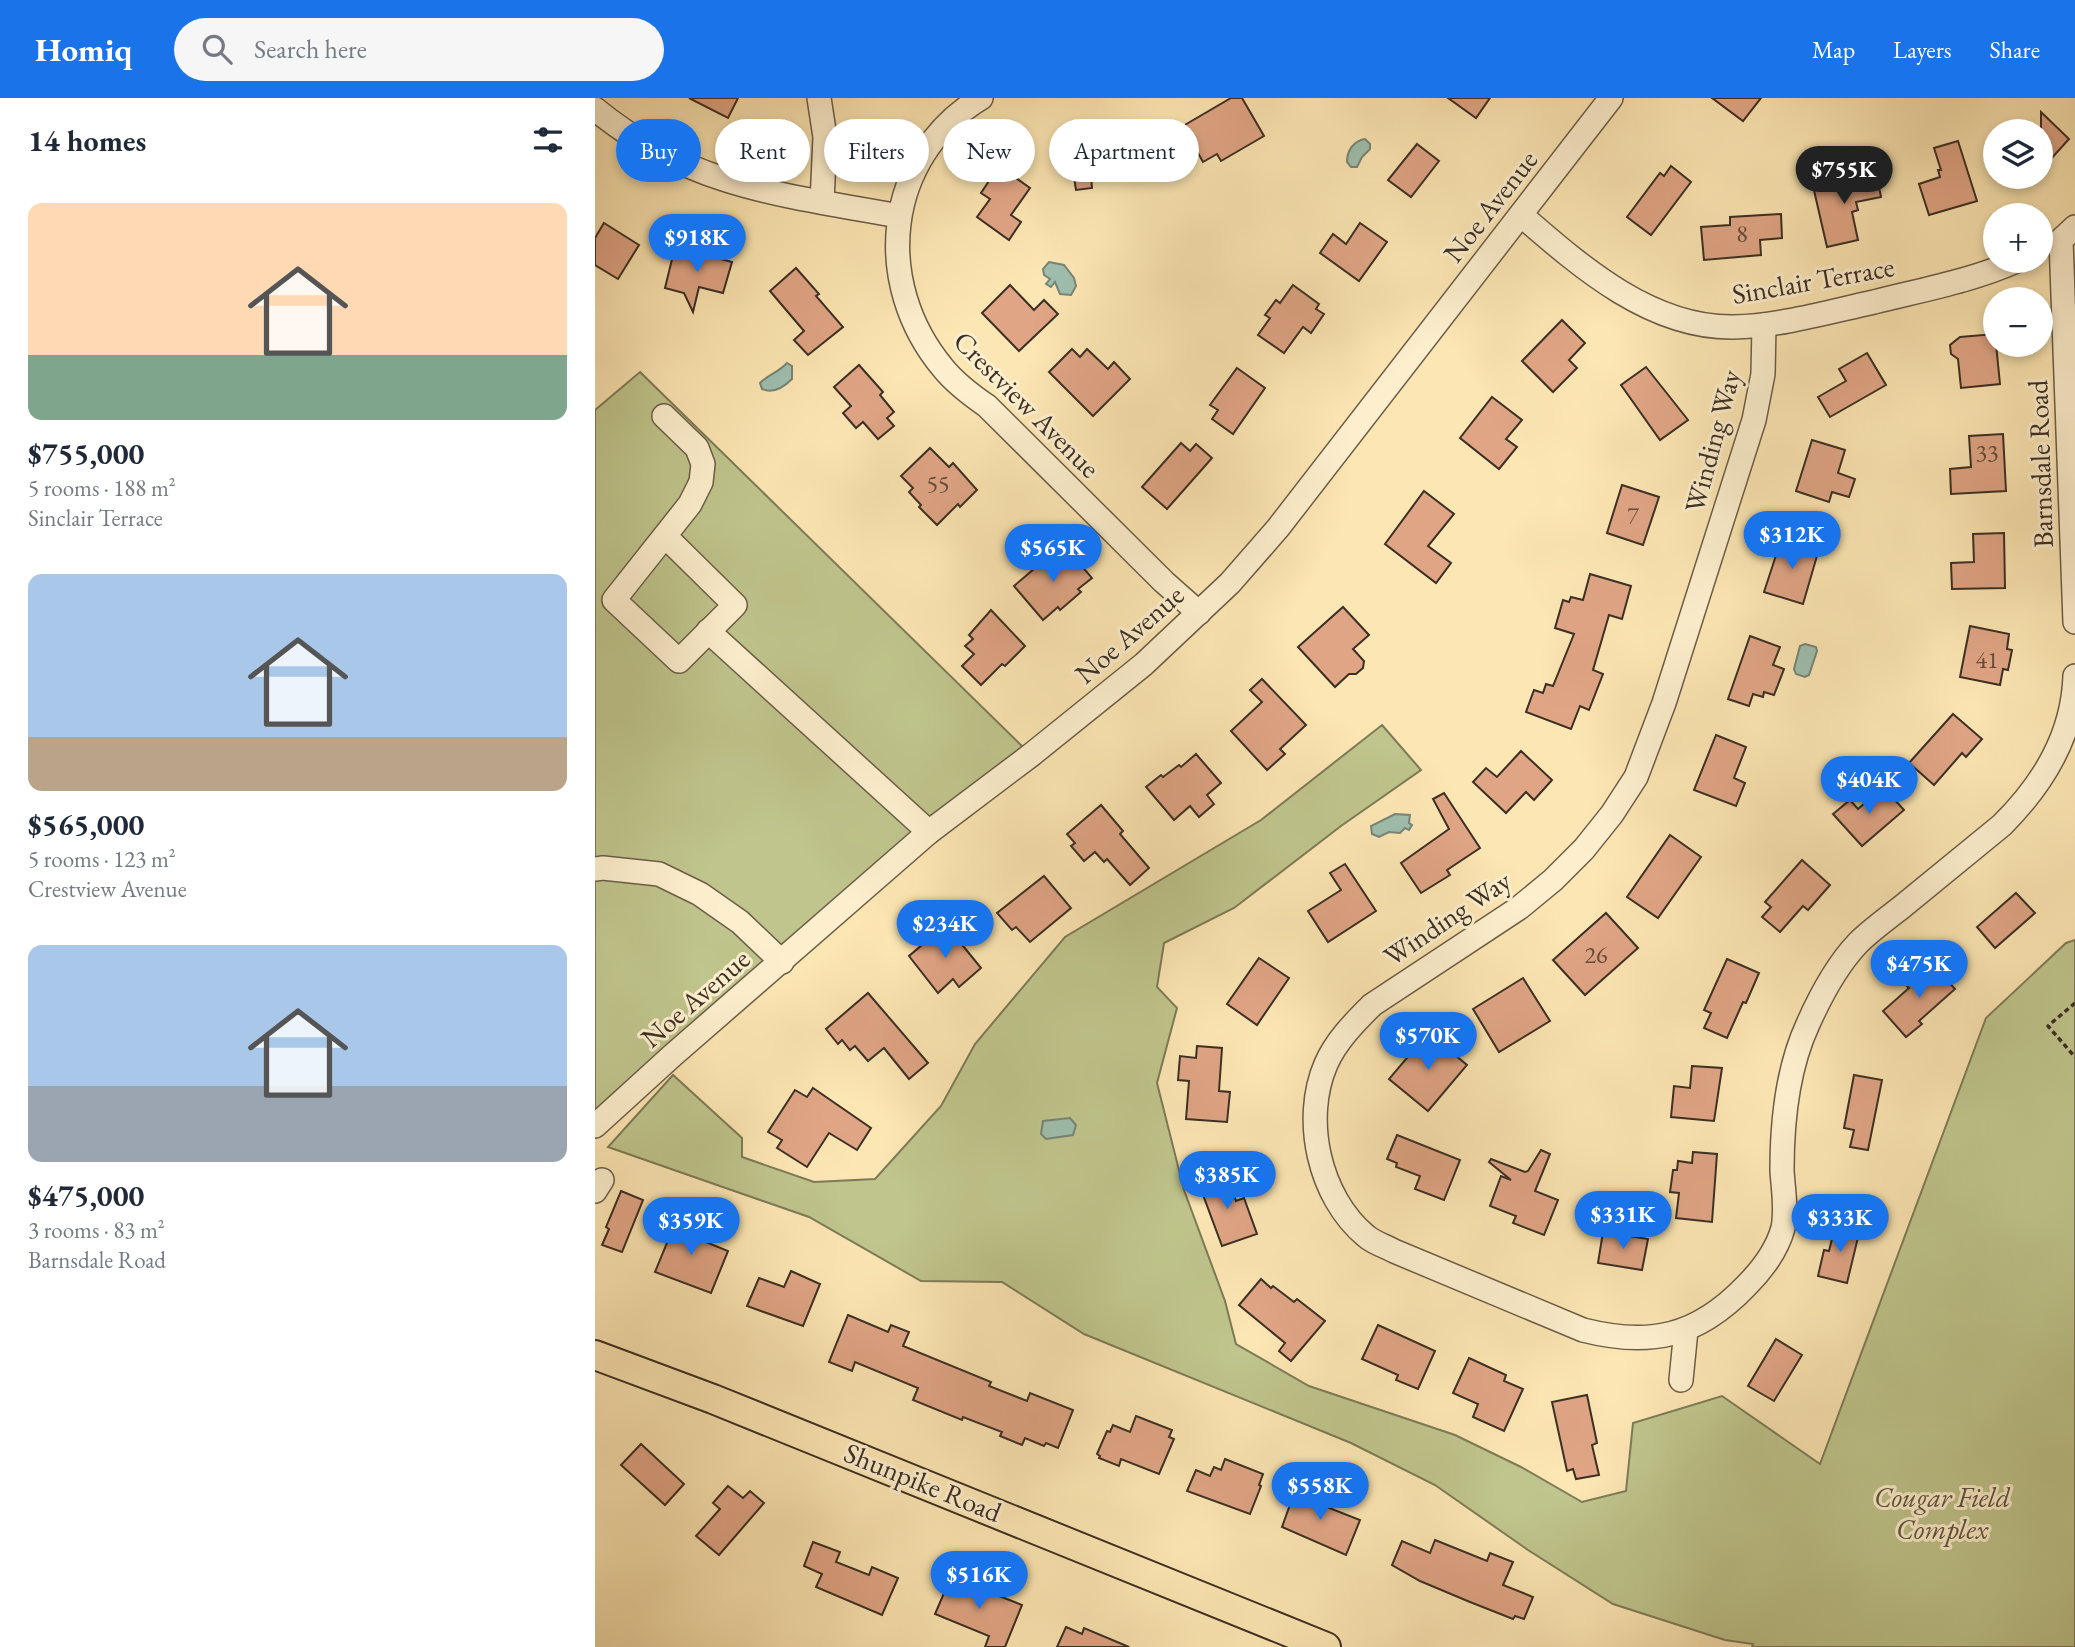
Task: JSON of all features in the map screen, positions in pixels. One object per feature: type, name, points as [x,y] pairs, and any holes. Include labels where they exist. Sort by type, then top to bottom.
[{"type":"main road","name":"Shunpike Road","points":[[595,1355],[751,1413],[1326,1647]]},
{"type":"street","points":[[819,98],[825,137],[822,202]]},
{"type":"street","name":"Crestview Avenue","points":[[981,98],[955,116],[935,137],[918,162],[906,188],[899,216],[897,261],[903,290],[917,326],[943,368],[963,389],[987,407],[1164,582],[1199,613]]},
{"type":"street","name":"Noe Avenue","points":[[595,1126],[929,832],[1113,689],[1199,613],[1278,528],[1611,98]]},
{"type":"street","points":[[595,108],[651,148],[690,168],[731,183],[899,216]]},
{"type":"street","name":"Sinclair Terrace","points":[[1521,215],[1571,259],[1607,284],[1673,317],[1701,324],[1730,327],[1764,325],[1917,291],[1983,272]]},
{"type":"street","name":"Barnsdale Road","points":[[2068,233],[2075,622]]},
{"type":"street","name":"Winding Way","points":[[1686,1330],[1640,1338],[1611,1337],[1583,1330],[1367,1237],[1347,1216],[1326,1177],[1318,1149],[1315,1105],[1327,1063],[1350,1026],[1395,988],[1519,908],[1553,880],[1584,849],[1612,814],[1636,777],[1664,703],[1754,419],[1763,374],[1764,325]]},
{"type":"street","points":[[664,416],[697,448],[703,464],[701,482],[697,493],[614,600],[678,661],[735,605],[665,536]]},
{"type":"street","points":[[708,631],[929,832]]},
{"type":"street","points":[[1681,1380],[1686,1330],[1710,1318],[1733,1300],[1753,1279],[1778,1242],[1785,1214],[1782,1170],[1787,1096],[1797,1053],[1827,987],[1856,945],[2002,825],[2022,804],[2055,756],[2074,700],[2075,676]]},
{"type":"street","points":[[595,869],[659,874],[700,894],[740,922],[782,962]]},
{"type":"path","points":[[2075,1003],[2048,1026],[2075,1057]]},
{"type":"green space","points":[[640,372],[1027,751],[595,1123],[595,410]]},
{"type":"green space","name":"Cougar Field Complex","points":[[1382,725],[1421,770],[1341,826],[1234,908],[1164,943],[1157,987],[1177,1008],[1157,1083],[1184,1190],[1225,1301],[1236,1344],[1309,1386],[1455,1435],[1521,1467],[1582,1502],[1626,1491],[1633,1423],[1722,1396],[1820,1464],[1986,1018],[2066,943],[2075,940],[2075,1647],[1752,1647],[1753,1644],[1725,1640],[1613,1604],[1528,1550],[1435,1485],[1351,1443],[1084,1334],[1002,1282],[921,1281],[809,1217],[608,1147],[673,1075],[742,1138],[742,1157],[814,1182],[875,1179],[941,1106],[975,1044],[1065,937],[1261,820]]},
{"type":"shaded area","points":[[1365,139],[1370,144],[1370,149],[1357,167],[1351,167],[1347,162],[1350,150],[1354,144]]},
{"type":"shaded area","points":[[1049,262],[1064,265],[1074,278],[1076,286],[1071,295],[1060,294],[1055,282],[1051,287],[1046,284],[1050,279],[1044,275],[1043,269]]},
{"type":"shaded area","points":[[787,363],[792,366],[792,379],[778,389],[762,389],[760,383]]},
{"type":"shaded area","points":[[1805,644],[1816,647],[1817,651],[1809,675],[1805,677],[1796,674],[1794,669],[1800,646]]},
{"type":"shaded area","points":[[1395,814],[1410,815],[1409,823],[1412,825],[1409,830],[1405,828],[1400,833],[1389,832],[1379,837],[1372,834],[1371,826]]},
{"type":"shaded area","points":[[1070,1118],[1076,1125],[1073,1135],[1046,1139],[1041,1134],[1043,1121]]},
{"type":"building","points":[[689,98],[738,98],[728,118]]},
{"type":"building","points":[[1231,98],[1242,98],[1264,136],[1221,161],[1217,154],[1203,162],[1199,155],[1199,119],[1195,119]]},
{"type":"building","points":[[1448,98],[1490,98],[1476,118]]},
{"type":"building","points":[[1712,98],[1761,98],[1743,121]]},
{"type":"building","points":[[2053,124],[2069,139],[2053,157]]},
{"type":"building","points":[[1958,141],[1977,201],[1929,215],[1919,184],[1940,177],[1938,170],[1941,170],[1934,148]]},
{"type":"building","points":[[1417,144],[1439,161],[1411,197],[1388,180]]},
{"type":"building","points":[[1671,166],[1691,182],[1651,235],[1627,217],[1660,173],[1664,176]]},
{"type":"building","points":[[1876,172],[1881,197],[1856,202],[1858,210],[1852,212],[1858,240],[1827,247],[1813,186]]},
{"type":"building","points":[[988,182],[1022,182],[1030,188],[1011,215],[1021,222],[1009,240],[977,217],[990,199],[981,193]]},
{"type":"building","points":[[1075,182],[1092,182],[1092,188],[1076,190]]},
{"type":"building","points":[[1781,214],[1782,238],[1760,240],[1761,255],[1704,260],[1701,227],[1730,225],[1730,217]]},
{"type":"building","points":[[604,223],[639,245],[618,279],[595,265],[595,238]]},
{"type":"building","points":[[1360,223],[1387,242],[1359,281],[1320,253],[1333,234],[1346,244]]},
{"type":"building","points":[[675,247],[732,262],[723,293],[699,287],[693,312],[684,293],[665,288]]},
{"type":"building","points":[[796,268],[843,327],[808,355],[794,340],[804,331],[770,291]]},
{"type":"building","points":[[1010,285],[1034,310],[1044,300],[1058,314],[1019,351],[982,313]]},
{"type":"building","points":[[1293,285],[1319,304],[1316,309],[1324,314],[1311,333],[1303,327],[1284,353],[1258,335],[1270,318],[1265,315],[1276,300],[1280,303]]},
{"type":"building","points":[[1562,320],[1585,343],[1569,360],[1577,368],[1553,392],[1522,361]]},
{"type":"building","points":[[1983,335],[1983,357],[1997,357],[2000,384],[1961,388],[1958,359],[1951,354],[1950,345],[1960,337]]},
{"type":"building","points":[[1072,349],[1080,357],[1087,349],[1108,369],[1114,362],[1130,379],[1093,416],[1049,372]]},
{"type":"building","points":[[1867,353],[1886,385],[1830,417],[1818,397],[1846,381],[1839,369]]},
{"type":"building","points":[[859,365],[883,392],[880,395],[894,412],[887,418],[894,426],[878,439],[863,422],[856,428],[843,413],[851,406],[834,387]]},
{"type":"building","points":[[1646,367],[1688,420],[1660,440],[1621,385]]},
{"type":"building","points":[[1237,368],[1265,388],[1233,434],[1212,419],[1218,410],[1210,405]]},
{"type":"building","points":[[1492,397],[1522,420],[1506,439],[1517,447],[1499,469],[1460,438]]},
{"type":"building","points":[[2003,434],[2006,491],[1951,494],[1950,469],[1971,467],[1969,436]]},
{"type":"building","points":[[1812,440],[1845,450],[1838,473],[1855,479],[1849,497],[1832,492],[1829,502],[1796,491]]},
{"type":"building","points":[[1181,443],[1190,451],[1196,444],[1212,458],[1167,509],[1142,487]]},
{"type":"building","points":[[930,448],[949,467],[953,463],[977,490],[937,525],[919,507],[921,505],[909,492],[913,488],[901,476]]},
{"type":"building","points":[[1622,485],[1659,497],[1643,545],[1607,533]]},
{"type":"building","points":[[1424,491],[1454,514],[1428,546],[1451,563],[1436,583],[1385,544]]},
{"type":"building","points":[[2004,533],[2005,588],[1952,589],[1951,563],[1974,562],[1973,534]]},
{"type":"building","points":[[1782,537],[1819,549],[1803,604],[1764,592]]},
{"type":"building","points":[[1067,549],[1092,578],[1078,589],[1081,592],[1060,610],[1058,607],[1043,620],[1014,586],[1041,563],[1045,568]]},
{"type":"building","points":[[1590,574],[1631,586],[1622,619],[1609,615],[1593,670],[1603,674],[1589,710],[1580,706],[1571,729],[1526,712],[1534,690],[1543,693],[1546,684],[1553,686],[1574,634],[1555,628],[1563,600],[1569,602],[1571,597],[1583,600]]},
{"type":"building","points":[[1343,607],[1369,635],[1353,649],[1364,661],[1363,668],[1356,674],[1349,674],[1335,687],[1298,647]]},
{"type":"building","points":[[991,610],[1025,646],[981,685],[962,666],[974,654],[965,646],[973,639],[969,635]]},
{"type":"building","points":[[1970,626],[2009,634],[2007,649],[2012,650],[2008,670],[2003,669],[2000,685],[1960,677]]},
{"type":"building","points":[[1750,636],[1780,647],[1773,665],[1784,669],[1774,695],[1764,692],[1763,697],[1753,694],[1749,706],[1728,699]]},
{"type":"building","points":[[1262,679],[1306,725],[1280,749],[1285,754],[1267,770],[1231,731],[1262,702],[1250,690]]},
{"type":"building","points":[[1953,714],[1982,739],[1966,757],[1962,753],[1934,785],[1909,763]]},
{"type":"building","points":[[1716,735],[1746,747],[1734,778],[1745,783],[1736,806],[1694,790]]},
{"type":"building","points":[[1521,751],[1552,780],[1534,800],[1526,792],[1506,813],[1473,782],[1486,768],[1497,777]]},
{"type":"building","points":[[1196,754],[1221,783],[1207,795],[1214,804],[1199,817],[1190,806],[1174,820],[1146,787],[1161,775],[1163,777],[1179,765],[1181,767]]},
{"type":"building","points":[[1883,787],[1904,810],[1862,846],[1833,814],[1850,800],[1858,809]]},
{"type":"building","points":[[1444,793],[1480,848],[1447,870],[1450,875],[1421,893],[1401,863],[1449,829],[1433,799]]},
{"type":"building","points":[[1101,805],[1123,831],[1120,834],[1149,868],[1130,885],[1107,859],[1104,862],[1095,852],[1084,861],[1071,846],[1075,843],[1067,834]]},
{"type":"building","points":[[1670,835],[1701,857],[1658,918],[1627,897]]},
{"type":"building","points":[[1802,860],[1830,885],[1808,910],[1803,906],[1780,932],[1762,917],[1771,907],[1765,902]]},
{"type":"building","points":[[1345,864],[1376,911],[1328,942],[1308,911],[1341,890],[1330,873]]},
{"type":"building","points":[[1044,876],[1071,908],[1030,942],[1016,927],[1012,930],[997,913]]},
{"type":"building","points":[[2016,893],[2035,913],[1995,948],[1977,927]]},
{"type":"building","points":[[1606,913],[1638,948],[1585,995],[1553,960]]},
{"type":"building","points":[[946,925],[981,968],[959,987],[953,979],[938,993],[909,956]]},
{"type":"building","points":[[1259,958],[1289,978],[1257,1025],[1227,1004]]},
{"type":"building","points":[[1727,959],[1759,973],[1727,1038],[1704,1028],[1711,1013],[1704,1010]]},
{"type":"building","points":[[1932,964],[1955,989],[1919,1021],[1922,1024],[1906,1037],[1883,1011]]},
{"type":"building","points":[[1523,978],[1550,1021],[1499,1052],[1473,1009]]},
{"type":"building","points":[[868,993],[928,1063],[909,1079],[884,1048],[868,1061],[855,1046],[850,1050],[842,1040],[838,1044],[826,1029]]},
{"type":"building","points":[[1428,1033],[1467,1065],[1428,1111],[1389,1079]]},
{"type":"building","points":[[1197,1046],[1222,1048],[1219,1091],[1230,1092],[1227,1122],[1186,1119],[1189,1081],[1178,1080],[1180,1056],[1196,1058]]},
{"type":"building","points":[[1692,1066],[1722,1068],[1714,1121],[1671,1117],[1674,1086],[1690,1088]]},
{"type":"building","points":[[1854,1075],[1882,1080],[1868,1150],[1850,1147],[1854,1130],[1844,1128]]},
{"type":"building","points":[[813,1088],[871,1128],[857,1150],[829,1133],[807,1167],[777,1148],[782,1140],[768,1132],[795,1090],[807,1097]]},
{"type":"building","points":[[1397,1135],[1460,1160],[1444,1200],[1415,1189],[1420,1176],[1396,1167],[1397,1163],[1387,1159]]},
{"type":"building","points":[[1541,1150],[1550,1154],[1535,1191],[1558,1200],[1544,1235],[1513,1223],[1516,1216],[1490,1206],[1501,1176],[1511,1180],[1489,1162],[1491,1159],[1525,1172]]},
{"type":"building","points":[[1693,1152],[1717,1154],[1712,1222],[1676,1218],[1679,1193],[1670,1192],[1673,1170],[1677,1170],[1678,1161],[1692,1163]]},
{"type":"building","points":[[1226,1174],[1236,1201],[1244,1198],[1257,1234],[1222,1246],[1199,1184]]},
{"type":"building","points":[[621,1191],[643,1200],[622,1252],[602,1245],[609,1229],[606,1227]]},
{"type":"building","points":[[678,1216],[701,1226],[696,1238],[728,1251],[711,1293],[655,1272]]},
{"type":"building","points":[[1836,1223],[1860,1229],[1847,1283],[1818,1276],[1824,1250],[1829,1251]]},
{"type":"building","points":[[1603,1232],[1648,1239],[1642,1270],[1598,1263]]},
{"type":"building","points":[[791,1271],[820,1284],[803,1326],[747,1306],[759,1278],[784,1287]]},
{"type":"building","points":[[1261,1279],[1294,1302],[1297,1299],[1325,1321],[1291,1361],[1279,1351],[1285,1343],[1239,1305]]},
{"type":"building","points":[[848,1315],[888,1332],[891,1325],[909,1332],[903,1346],[991,1382],[989,1386],[1027,1401],[1030,1393],[1073,1410],[1058,1448],[1046,1443],[1044,1446],[1025,1438],[1022,1445],[1000,1436],[1002,1432],[963,1417],[962,1420],[913,1400],[918,1388],[855,1362],[852,1371],[829,1362]]},
{"type":"building","points":[[1378,1325],[1435,1351],[1418,1389],[1396,1380],[1398,1375],[1362,1359]]},
{"type":"building","points":[[1776,1339],[1802,1355],[1774,1401],[1748,1386]]},
{"type":"building","points":[[1469,1358],[1506,1375],[1504,1381],[1523,1389],[1504,1431],[1473,1417],[1478,1404],[1453,1393]]},
{"type":"building","points":[[1587,1395],[1597,1443],[1592,1445],[1599,1475],[1576,1479],[1573,1469],[1567,1471],[1552,1402]]},
{"type":"building","points":[[1136,1416],[1172,1430],[1169,1437],[1174,1439],[1159,1474],[1121,1459],[1119,1466],[1099,1458],[1097,1454],[1107,1431],[1110,1432],[1113,1425],[1130,1432]]},
{"type":"building","points":[[641,1444],[684,1484],[665,1505],[621,1465]]},
{"type":"building","points":[[1225,1459],[1263,1474],[1250,1514],[1187,1491],[1196,1470],[1210,1476],[1214,1467],[1221,1470]]},
{"type":"building","points":[[728,1486],[743,1498],[750,1491],[764,1503],[719,1555],[696,1536],[720,1509],[713,1503]]},
{"type":"building","points":[[1301,1488],[1322,1496],[1319,1504],[1360,1520],[1346,1555],[1282,1527],[1291,1502],[1294,1504]]},
{"type":"building","points":[[1435,1540],[1487,1561],[1490,1553],[1513,1562],[1503,1585],[1533,1597],[1524,1619],[1515,1616],[1513,1619],[1470,1602],[1420,1581],[1392,1565],[1402,1541],[1430,1553]]},
{"type":"building","points":[[813,1542],[840,1552],[836,1562],[869,1575],[872,1567],[898,1578],[882,1615],[816,1587],[822,1574],[804,1566]]},
{"type":"building","points":[[951,1577],[1022,1605],[1005,1647],[985,1647],[989,1636],[935,1614]]},
{"type":"building","points":[[1066,1627],[1082,1634],[1084,1628],[1129,1647],[1057,1647]]}]
